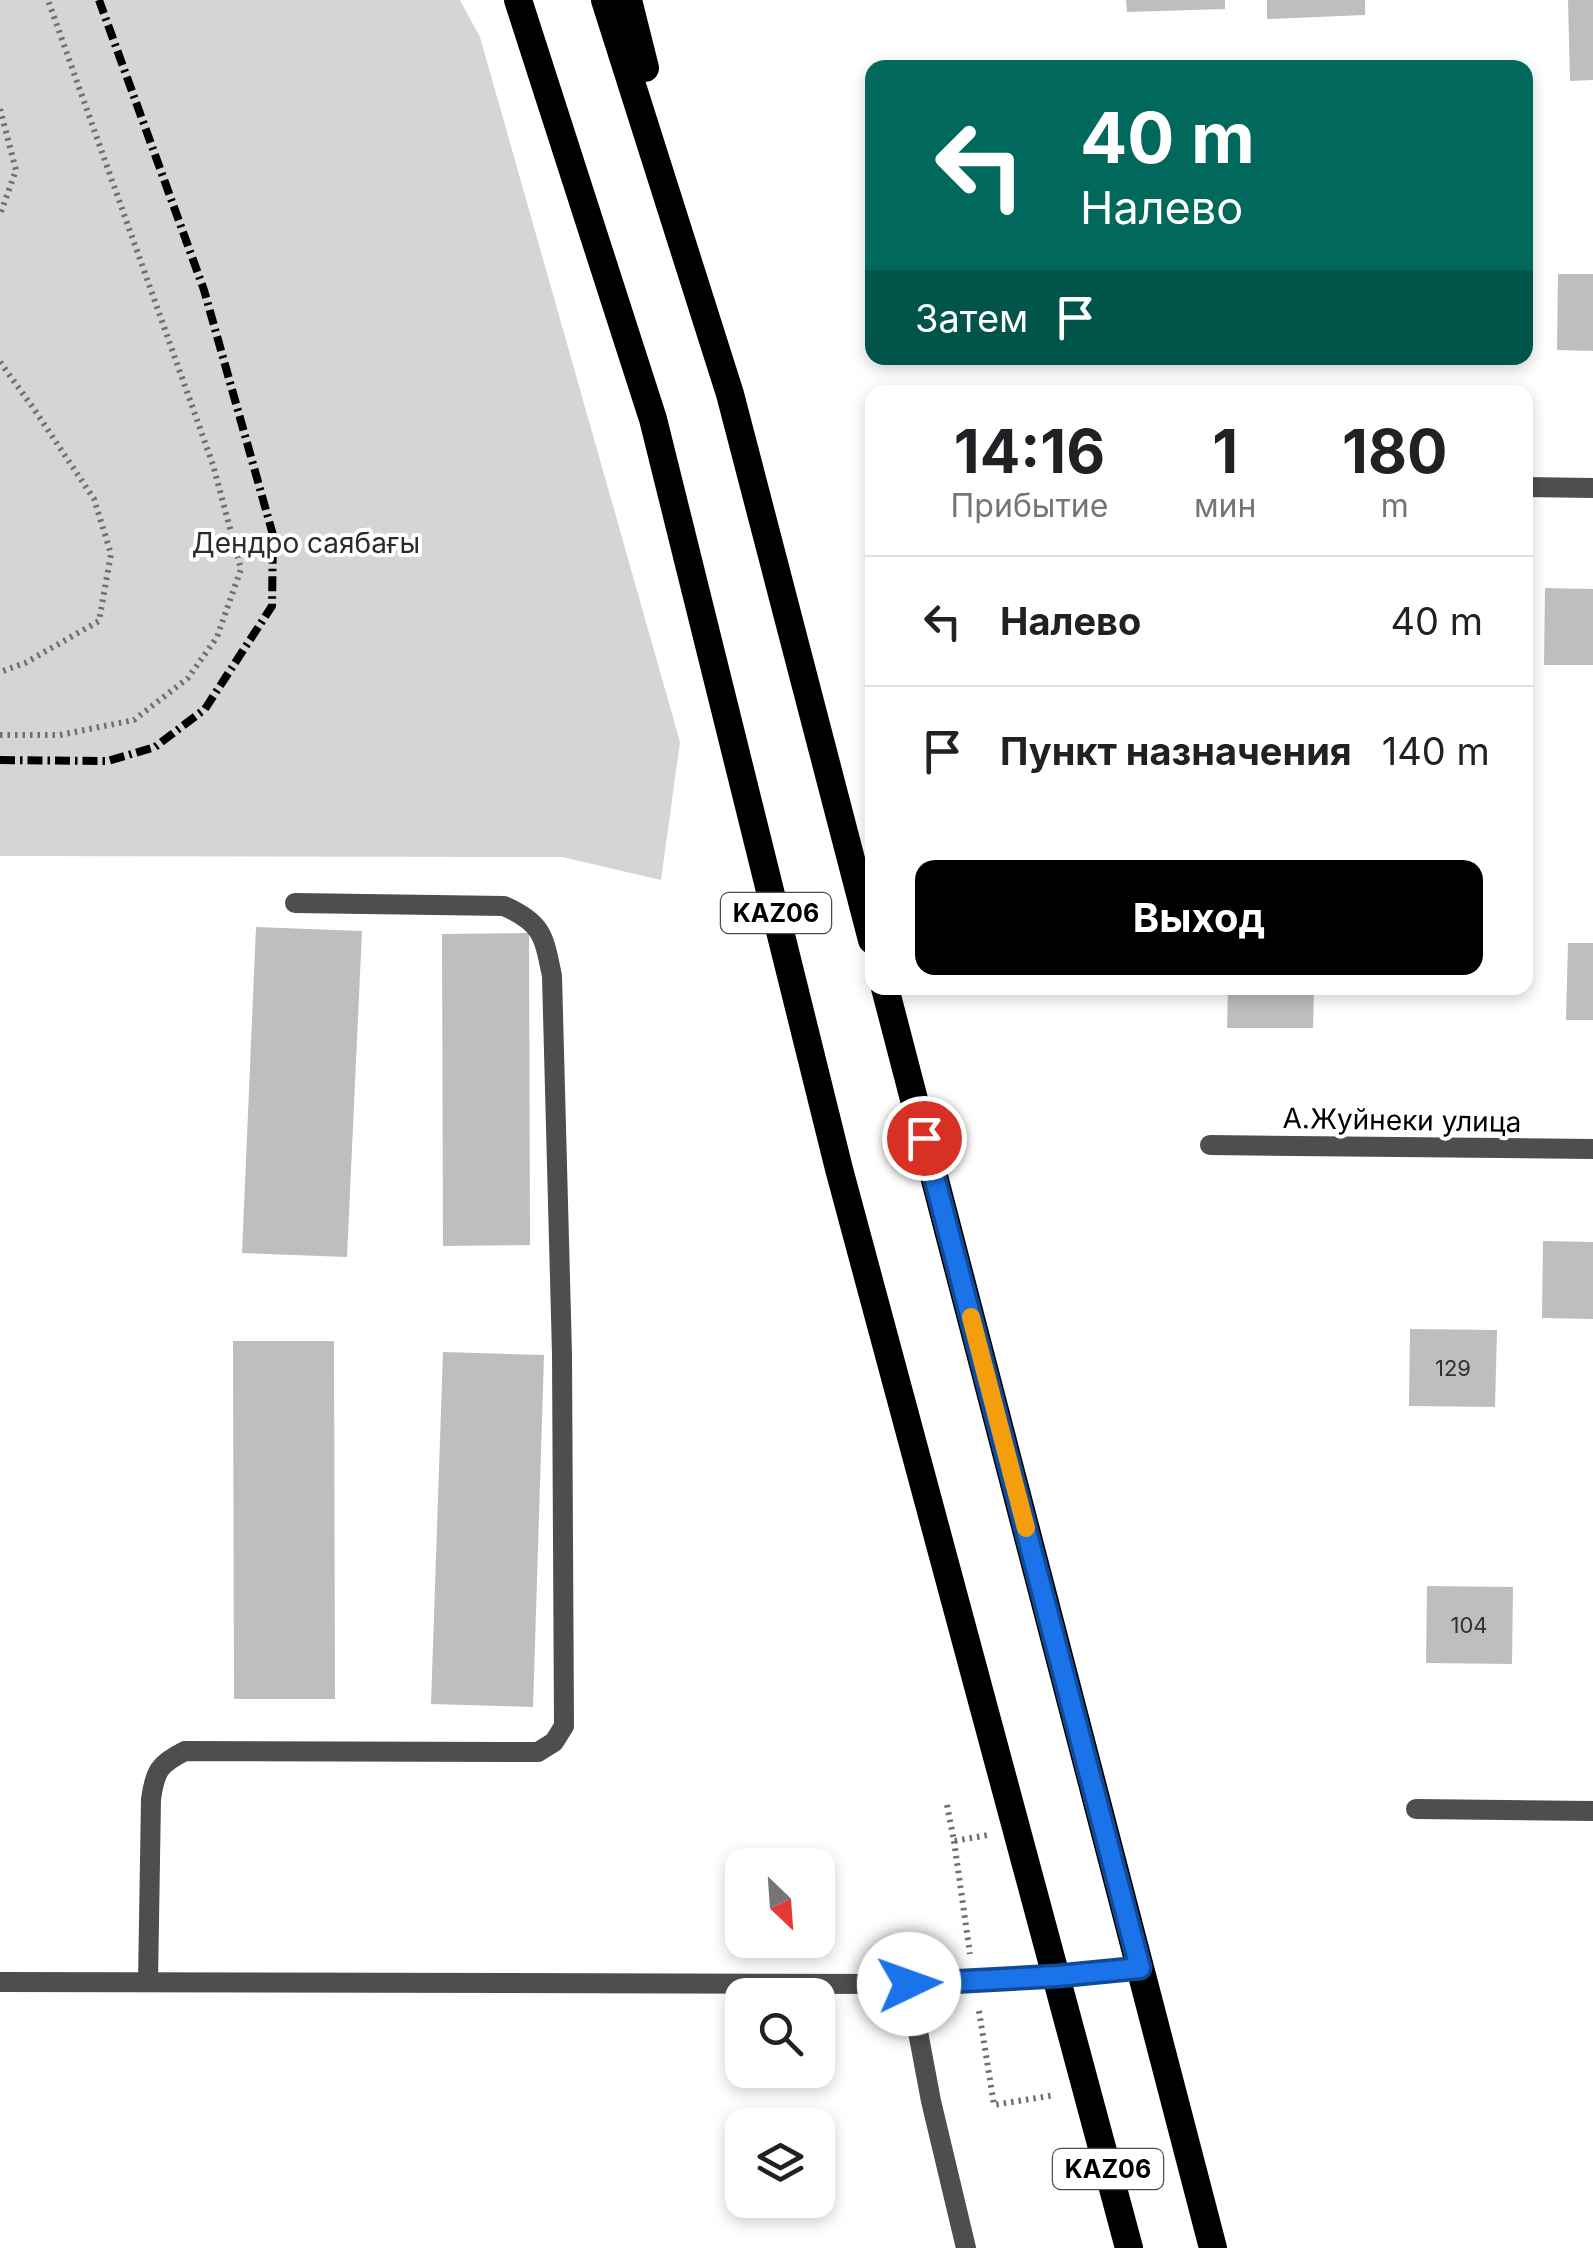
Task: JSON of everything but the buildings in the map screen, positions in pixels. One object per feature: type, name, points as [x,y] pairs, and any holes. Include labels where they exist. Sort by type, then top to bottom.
[{"type":"highway","name":"KАZ06","points":[[518,0],[653,419],[840,1169],[1129,2248]]},
{"type":"highway","name":"KАZ06","points":[[606,0],[730,394],[865,913]]},
{"type":"highway","points":[[628,0],[730,394]]},
{"type":"highway","name":"KАZ06","points":[[887,995],[1214,2248]]},
{"type":"street","points":[[1533,488],[1593,488]]},
{"type":"street","points":[[148,1982],[151,1799],[154,1775],[168,1760],[184,1751],[538,1752],[554,1742],[564,1726],[562,1354],[552,976],[545,941],[525,915],[504,906],[296,903]]},
{"type":"street","name":"А.Жуйнеки улица","points":[[1210,1145],[1593,1149]]},
{"type":"street","points":[[1416,1809],[1593,1811]]},
{"type":"street","points":[[0,1982],[909,1984],[1140,1968]]},
{"type":"street","points":[[909,1984],[966,2248]]},
{"type":"path","points":[[0,734],[60,735],[134,720],[188,678],[217,637],[241,569],[213,465],[48,0]]},
{"type":"path","points":[[0,109],[16,170],[0,215]]},
{"type":"path","points":[[0,362],[94,499],[112,554],[98,621],[0,672]]},
{"type":"path","points":[[947,1804],[954,1841],[1018,1830]]},
{"type":"green space","name":"Дендро саябағы","points":[[0,0],[460,0],[480,37],[680,742],[661,880],[562,857],[0,856]]},
{"type":"railway","points":[[0,760],[108,761],[155,747],[205,709],[272,606],[273,535],[204,290],[99,0]]},
{"type":"slow traffic","points":[[971,1317],[1026,1528]]},
{"type":"route","points":[[909,1984],[1140,1968],[924,1138]]}]
